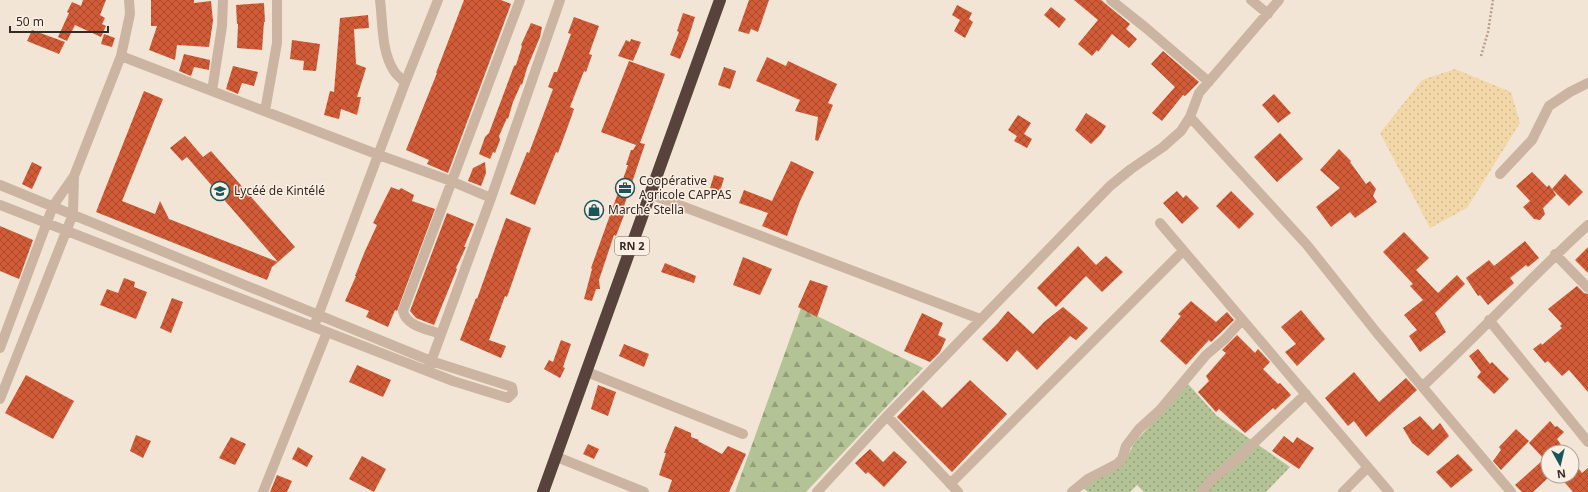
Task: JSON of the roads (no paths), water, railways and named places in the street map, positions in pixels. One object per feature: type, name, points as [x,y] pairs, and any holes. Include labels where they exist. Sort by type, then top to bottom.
[{"type":"highway","name":"RN 2","points":[[543,492],[557,457],[720,0]]},
{"type":"street","points":[[0,348],[53,206],[74,176],[121,56],[130,14],[129,0]]},
{"type":"street","points":[[212,91],[222,26],[223,0]]},
{"type":"street","points":[[265,111],[277,43],[278,0]]},
{"type":"street","points":[[380,0],[388,59],[395,72],[405,83]]},
{"type":"street","points":[[313,327],[438,0]]},
{"type":"street","points":[[440,334],[411,323],[404,316],[403,311],[520,0]]},
{"type":"street","points":[[430,366],[440,334],[560,0]]},
{"type":"street","points":[[1111,0],[1146,28],[1208,82]]},
{"type":"street","points":[[1251,0],[1268,14]]},
{"type":"street","points":[[817,492],[886,416],[1110,186],[1172,140],[1181,131],[1190,116],[1200,93],[1208,82],[1279,0]]},
{"type":"street","points":[[121,56],[451,181],[490,198]]},
{"type":"street","points":[[1500,174],[1532,140],[1549,106],[1570,92],[1588,83]]},
{"type":"street","points":[[1190,116],[1307,245],[1377,334],[1423,386],[1452,424],[1511,492]]},
{"type":"street","points":[[0,399],[73,214],[74,176]]},
{"type":"street","points":[[0,185],[318,315],[430,366],[453,381],[508,398],[513,393],[512,387],[430,366],[326,332],[0,205]]},
{"type":"street","points":[[650,194],[980,319]]},
{"type":"street","points":[[1160,223],[1389,492]]},
{"type":"street","points":[[1423,386],[1458,353],[1556,254],[1588,225]]},
{"type":"street","points":[[950,484],[1183,250]]},
{"type":"street","points":[[1556,254],[1588,288]]},
{"type":"street","points":[[1072,492],[1088,478],[1117,464],[1122,459],[1126,446],[1139,429],[1160,410],[1206,355],[1225,339],[1242,320]]},
{"type":"street","points":[[1489,320],[1588,442]]},
{"type":"street","points":[[263,492],[326,332]]},
{"type":"street","points":[[587,372],[742,434]]},
{"type":"street","points":[[1202,492],[1211,480],[1238,458],[1306,394]]},
{"type":"street","points":[[886,416],[958,492]]},
{"type":"street","points":[[557,457],[644,492]]},
{"type":"street","points":[[1343,492],[1368,467]]},
{"type":"place","name":"Coopérative Agricole CAPPAS","points":[[625,188]]},
{"type":"place","name":"Lycéé de Kintélé","points":[[220,191]]},
{"type":"place","name":"Marché Stella","points":[[594,210]]}]
